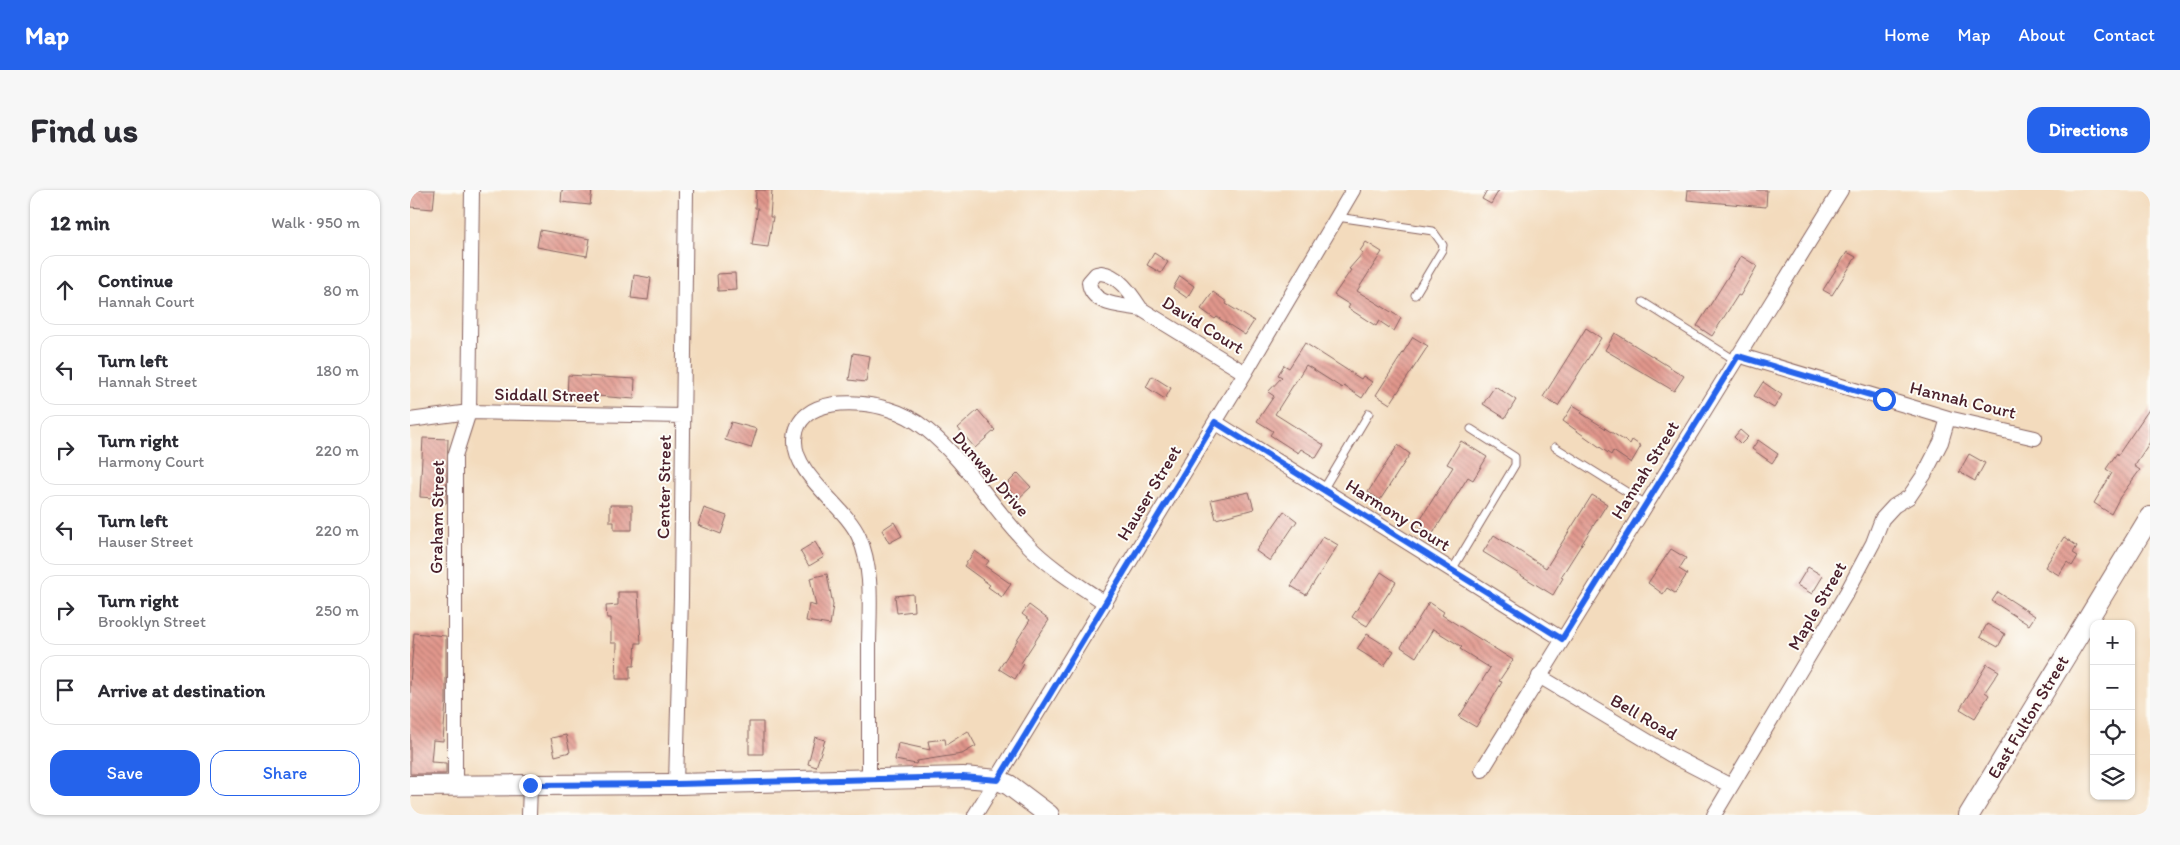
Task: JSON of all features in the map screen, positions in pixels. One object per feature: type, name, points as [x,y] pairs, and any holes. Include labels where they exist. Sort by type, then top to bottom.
[{"type":"street","name":"Graham Street","points":[[455,786],[455,456],[469,412],[472,190]]},
{"type":"street","name":"Center Street","points":[[676,784],[681,597],[686,190]]},
{"type":"street","name":"Hauser Street","points":[[975,815],[1245,373],[1353,190]]},
{"type":"street","name":"Hannah Street","points":[[1482,770],[1841,190]]},
{"type":"street","name":"David Court","points":[[1141,309],[1245,373]]},
{"type":"street","name":"Hannah Court","points":[[1737,358],[1948,418],[2035,438]]},
{"type":"street","name":"Dunway Drive","points":[[869,779],[869,602],[867,558],[858,534],[848,519],[801,463],[795,438],[799,424],[809,413],[830,404],[854,403],[887,408],[908,418],[935,436],[957,459],[1028,545],[1054,567],[1105,603]]},
{"type":"street","name":"Siddall Street","points":[[410,420],[469,412],[683,416]]},
{"type":"street","name":"Maple Street","points":[[1714,815],[1847,592],[1873,543],[1882,520],[1894,506],[1909,497],[1924,475],[1941,442],[1948,418]]},
{"type":"street","name":"Harmony Court","points":[[1215,422],[1562,639]]},
{"type":"street","name":"East Fulton Street","points":[[1969,815],[2150,517]]},
{"type":"street","name":"Bell Road","points":[[1539,676],[1663,750],[1732,786]]},
{"type":"street","points":[[410,786],[676,784],[963,777],[998,780],[1009,785],[1048,815]]},
{"type":"street","points":[[530,785],[530,815]]},
{"type":"lane","points":[[1337,217],[1433,231],[1443,244],[1442,250],[1415,295]]},
{"type":"lane","points":[[1643,302],[1737,358]]},
{"type":"lane","points":[[1323,490],[1369,413]]},
{"type":"lane","points":[[1452,570],[1515,465],[1514,457],[1471,429]]},
{"type":"lane","points":[[1555,447],[1646,504]]},
{"type":"building","points":[[410,190],[435,190],[433,209],[410,207]]},
{"type":"building","points":[[562,190],[592,190],[590,205],[561,202]]},
{"type":"building","points":[[756,190],[772,190],[770,217],[773,217],[768,247],[752,245],[758,208],[755,208]]},
{"type":"building","points":[[1487,190],[1499,190],[1491,204],[1482,199]]},
{"type":"building","points":[[1688,190],[1767,190],[1766,207],[1687,200]]},
{"type":"building","points":[[540,230],[590,239],[587,256],[537,247]]},
{"type":"building","points":[[1366,242],[1382,252],[1357,291],[1401,318],[1394,331],[1379,321],[1376,326],[1348,308],[1350,305],[1334,295],[1351,270],[1349,269],[1363,253],[1360,251]]},
{"type":"building","points":[[1847,252],[1856,257],[1832,295],[1823,290]]},
{"type":"building","points":[[1154,253],[1168,262],[1161,273],[1147,265]]},
{"type":"building","points":[[1741,256],[1757,266],[1740,296],[1738,295],[1712,336],[1697,326]]},
{"type":"building","points":[[735,273],[736,290],[718,291],[717,274]]},
{"type":"building","points":[[634,275],[651,278],[648,300],[631,298]]},
{"type":"building","points":[[1180,276],[1194,286],[1187,298],[1173,288]]},
{"type":"building","points":[[1213,292],[1227,302],[1226,304],[1254,321],[1245,335],[1201,309]]},
{"type":"building","points":[[1586,328],[1601,338],[1558,406],[1543,397]]},
{"type":"building","points":[[1615,333],[1684,376],[1674,391],[1605,350]]},
{"type":"building","points":[[1413,337],[1428,346],[1390,404],[1376,395]]},
{"type":"building","points":[[1305,343],[1361,379],[1363,376],[1372,382],[1362,398],[1344,386],[1342,388],[1306,365],[1275,414],[1324,445],[1316,458],[1301,449],[1298,453],[1270,435],[1273,431],[1257,421],[1274,396],[1268,392],[1282,377],[1278,375],[1284,365],[1289,368]]},
{"type":"building","points":[[853,353],[870,356],[866,382],[849,380]]},
{"type":"building","points":[[568,375],[635,379],[634,399],[585,395],[584,400],[567,399]]},
{"type":"building","points":[[1152,376],[1171,388],[1165,399],[1146,387]]},
{"type":"building","points":[[1763,382],[1782,395],[1774,408],[1754,396]]},
{"type":"building","points":[[1495,386],[1516,400],[1505,418],[1483,404]]},
{"type":"building","points":[[1573,405],[1583,411],[1581,413],[1630,444],[1632,440],[1641,446],[1631,463],[1613,451],[1611,455],[1563,421]]},
{"type":"building","points":[[2150,408],[2150,442],[2134,466],[2140,470],[2120,497],[2111,514],[2094,503],[2112,473],[2106,469],[2117,453],[2118,455]]},
{"type":"building","points":[[978,410],[995,430],[975,448],[958,428]]},
{"type":"building","points":[[731,422],[757,429],[751,448],[725,440]]},
{"type":"building","points":[[1740,430],[1748,437],[1741,444],[1734,437]]},
{"type":"building","points":[[423,438],[448,439],[446,503],[433,502],[433,498],[420,497]]},
{"type":"building","points":[[1758,440],[1778,454],[1772,463],[1752,449]]},
{"type":"building","points":[[1461,441],[1487,457],[1473,480],[1468,477],[1432,535],[1416,526],[1453,467],[1447,464]]},
{"type":"building","points":[[1398,445],[1410,454],[1380,500],[1368,492]]},
{"type":"building","points":[[1969,454],[1985,463],[1975,481],[1959,472]]},
{"type":"building","points":[[1018,473],[1031,487],[1018,499],[1005,486]]},
{"type":"building","points":[[1249,492],[1254,509],[1216,519],[1211,500]]},
{"type":"building","points":[[1592,495],[1607,504],[1561,577],[1563,578],[1553,595],[1483,552],[1494,535],[1546,568]]},
{"type":"building","points":[[610,505],[632,505],[632,530],[614,530],[614,522],[610,522]]},
{"type":"building","points":[[704,508],[727,516],[721,534],[698,525]]},
{"type":"building","points":[[1284,511],[1297,521],[1270,561],[1256,551]]},
{"type":"building","points":[[894,522],[902,536],[889,543],[882,530]]},
{"type":"building","points":[[1323,536],[1338,545],[1306,595],[1291,586]]},
{"type":"building","points":[[2064,537],[2077,546],[2073,553],[2078,556],[2072,566],[2067,562],[2059,575],[2045,567]]},
{"type":"building","points":[[815,542],[824,557],[809,566],[800,551]]},
{"type":"building","points":[[1671,549],[1686,558],[1679,569],[1687,574],[1675,593],[1667,588],[1663,594],[1648,583]]},
{"type":"building","points":[[975,551],[989,561],[985,566],[1011,584],[1002,597],[988,587],[990,585],[964,566]]},
{"type":"building","points":[[1808,567],[1823,576],[1812,594],[1797,585]]},
{"type":"building","points":[[1381,572],[1396,582],[1367,626],[1352,617]]},
{"type":"building","points":[[827,574],[833,605],[830,625],[806,621],[809,604],[816,606],[810,578]]},
{"type":"building","points":[[618,592],[638,592],[641,643],[636,643],[634,666],[630,666],[630,679],[616,679],[617,643],[611,643],[611,618],[607,618],[606,606],[618,605]]},
{"type":"building","points":[[1998,592],[2035,616],[2029,625],[1992,601]]},
{"type":"building","points":[[913,594],[914,611],[897,613],[895,596]]},
{"type":"building","points":[[1429,602],[1444,612],[1442,615],[1513,660],[1499,681],[1502,682],[1476,727],[1459,717],[1490,668],[1460,649],[1462,647],[1433,629],[1416,657],[1401,647]]},
{"type":"building","points":[[1029,605],[1049,620],[1021,663],[1024,664],[1015,679],[999,669],[1030,620],[1022,614]]},
{"type":"building","points":[[1987,624],[2005,634],[1998,647],[1980,637]]},
{"type":"building","points":[[414,633],[446,636],[446,702],[443,741],[433,740],[431,762],[446,763],[446,774],[410,774],[410,684]]},
{"type":"building","points":[[1367,634],[1394,651],[1384,666],[1357,649]]},
{"type":"building","points":[[1987,664],[1999,671],[1985,692],[1989,695],[1975,718],[1960,709]]},
{"type":"building","points":[[749,722],[763,722],[763,754],[749,754]]},
{"type":"building","points":[[968,731],[976,746],[962,754],[917,761],[916,764],[895,760],[898,743],[930,750],[928,741],[945,739],[946,745]]},
{"type":"building","points":[[566,735],[570,752],[555,756],[551,738]]},
{"type":"building","points":[[815,737],[825,740],[816,767],[808,764]]},
{"type":"route","points":[[530,785],[676,784],[963,777],[998,780],[1215,422],[1562,639],[1738,356],[1884,399]]}]
